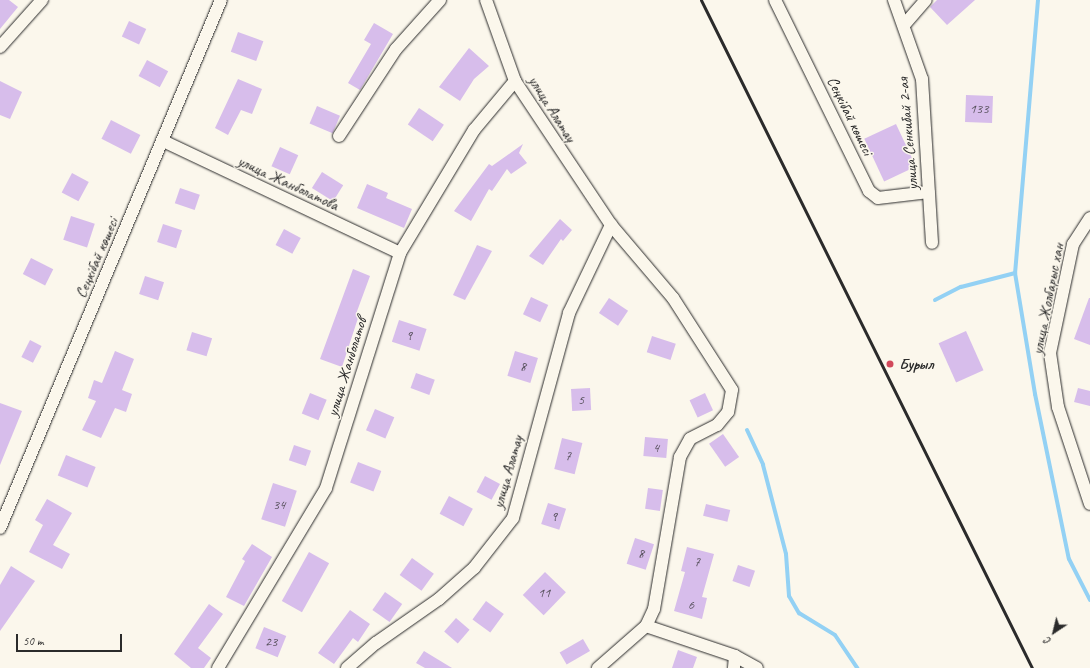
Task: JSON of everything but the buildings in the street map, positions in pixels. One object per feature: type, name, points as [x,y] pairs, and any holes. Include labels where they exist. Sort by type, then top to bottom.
[{"type":"street","points":[[0,47],[42,0]]},
{"type":"street","name":"Сеңкібай көшесі","points":[[0,528],[221,0]]},
{"type":"street","points":[[339,136],[396,49],[440,0]]},
{"type":"street","name":"улица Алатау","points":[[486,0],[515,81],[611,225],[673,298],[732,390],[728,412],[717,425],[690,439],[680,457],[654,609],[646,626]]},
{"type":"street","name":"Сеңкібай көшесі","points":[[775,0],[870,191],[878,198],[929,192]]},
{"type":"street","name":"улица Сенкибай 2-ая","points":[[894,0],[922,79],[932,243]]},
{"type":"street","points":[[904,25],[926,0]]},
{"type":"street","name":"улица Жанболатов","points":[[218,668],[326,488],[400,253],[474,130],[515,81]]},
{"type":"street","name":"улица Жанболатова","points":[[163,141],[400,253]]},
{"type":"street","name":"улица Жолбарыс хан","points":[[1090,218],[1073,244],[1050,353],[1058,407],[1090,504]]},
{"type":"street","name":"улица Алатау","points":[[347,668],[376,643],[440,599],[474,568],[512,518],[569,313],[611,225]]},
{"type":"street","points":[[598,668],[646,626],[735,662],[757,668]]},
{"type":"waterway","points":[[1038,0],[1015,273],[1035,394],[1069,559],[1090,600]]},
{"type":"waterway","points":[[935,300],[961,287],[1015,273]]},
{"type":"waterway","points":[[747,430],[763,465],[786,554],[789,596],[799,613],[835,635],[857,668]]},
{"type":"railway","points":[[701,0],[1032,668]]},
{"type":"place","name":"Бурыл","points":[[890,364]]}]
